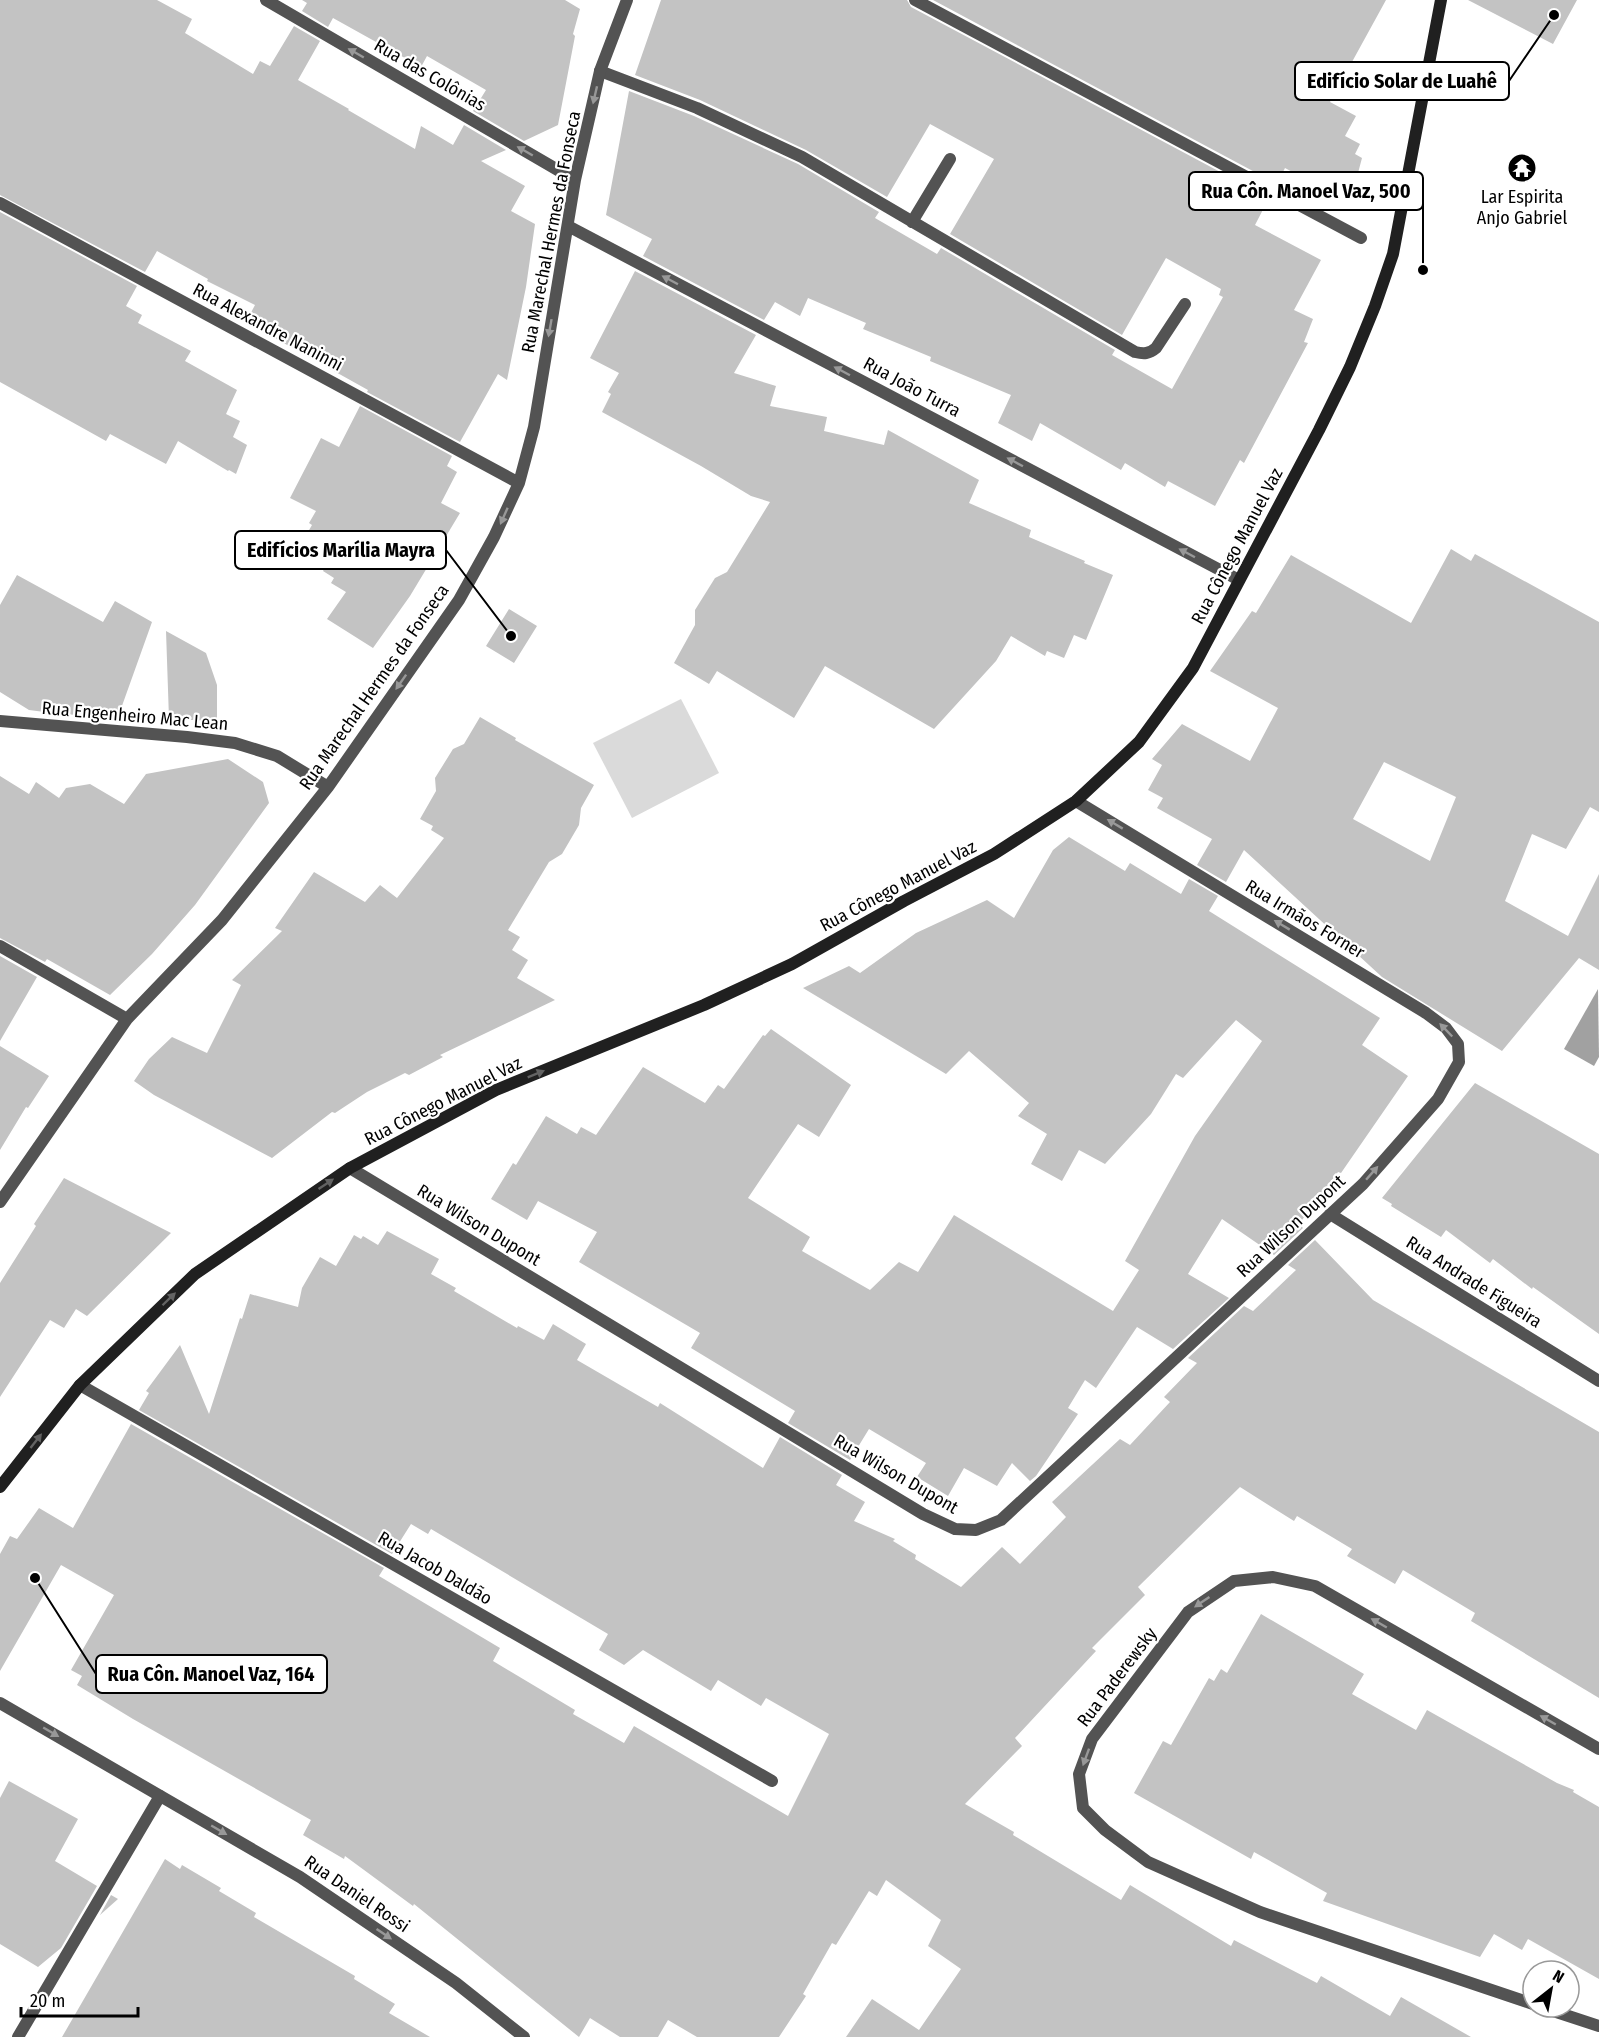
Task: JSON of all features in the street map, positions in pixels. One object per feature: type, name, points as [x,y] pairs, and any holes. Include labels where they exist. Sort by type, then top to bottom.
[{"type":"street","name":"Rua das Colônias","points":[[266,0],[576,180]]},
{"type":"street","name":"Rua Marechal Hermes da Fonseca","points":[[0,1202],[127,1019],[222,920],[328,786],[459,600],[494,537],[519,483],[534,427],[576,180],[600,71],[627,0]]},
{"type":"street","points":[[915,0],[1361,237]]},
{"type":"street","name":"Rua Cônego Manuel Vaz","points":[[0,1487],[80,1385],[195,1274],[350,1168],[496,1090],[704,1005],[792,964],[994,854],[1076,801],[1139,742],[1193,668],[1320,430],[1350,367],[1375,306],[1393,254],[1441,0]]},
{"type":"street","points":[[600,71],[697,108],[802,158],[1135,352],[1144,354],[1156,348],[1185,304]]},
{"type":"street","points":[[912,222],[950,159]]},
{"type":"street","name":"Rua Alexandre Naninni","points":[[0,203],[519,483]]},
{"type":"street","name":"Rua João Turra","points":[[568,226],[1239,580]]},
{"type":"street","name":"Rua Engenheiro Mac Lean","points":[[0,721],[235,743],[278,756],[328,786]]},
{"type":"street","name":"Rua Irmãos Forner","points":[[1076,801],[1426,1013],[1446,1028],[1458,1044],[1459,1062],[1437,1099]]},
{"type":"street","points":[[0,946],[127,1019]]},
{"type":"street","name":"Rua Wilson Dupont","points":[[350,1168],[923,1514],[955,1529],[976,1530],[1001,1520],[1363,1184],[1437,1099]]},
{"type":"street","name":"Rua Andrade Figueira","points":[[1330,1214],[1599,1381]]},
{"type":"street","name":"Rua Jacob Daldão","points":[[80,1385],[772,1781]]},
{"type":"street","name":"Rua Paderewsky","points":[[1521,2000],[1260,1912],[1148,1862],[1105,1830],[1083,1808],[1079,1774],[1092,1739],[1188,1612],[1234,1581],[1273,1577],[1315,1586],[1599,1749]]},
{"type":"street","name":"Rua Daniel Rossi","points":[[0,1702],[300,1877],[456,1983],[524,2037]]},
{"type":"street","points":[[18,2037],[160,1796]]},
{"type":"street","points":[[1578,2019],[1599,2026]]},
{"type":"shaded area","points":[[681,699],[719,773],[632,818],[593,743]]},
{"type":"shaded area","points":[[1598,989],[1599,1057],[1594,1066],[1564,1049]]},
{"type":"building","points":[[0,0],[157,0],[192,19],[185,33],[253,74],[260,61],[270,66],[294,26],[320,41],[298,80],[348,110],[415,149],[421,126],[453,145],[464,125],[506,150],[481,161],[525,186],[511,211],[535,224],[526,287],[507,380],[498,374],[460,442],[367,392],[368,390],[246,322],[255,305],[207,281],[208,279],[157,251],[145,272],[0,195]]},
{"type":"building","points":[[302,0],[565,0],[580,9],[573,34],[575,36],[558,125],[524,141],[473,111],[486,90],[427,56],[421,67],[333,18],[328,27],[302,11],[307,3]]},
{"type":"building","points":[[661,0],[907,0],[911,7],[1269,198],[1255,225],[1321,260],[1294,310],[1313,319],[1304,342],[1308,343],[1244,463],[1240,460],[1215,506],[1168,481],[1165,487],[1125,463],[1121,470],[1040,423],[1032,441],[998,423],[1011,395],[930,361],[931,357],[863,329],[866,323],[808,298],[800,316],[775,302],[764,320],[643,256],[652,239],[606,215],[629,91],[694,116],[798,164],[879,212],[875,218],[937,254],[941,248],[1115,350],[1112,355],[1172,389],[1223,297],[1219,295],[1221,289],[1166,258],[1122,335],[950,234],[994,159],[930,124],[887,197],[806,150],[700,100],[635,75]]},
{"type":"building","points":[[933,0],[1386,0],[1330,102],[1356,116],[1345,136],[1360,144],[1355,154],[1362,158],[1350,203],[1285,168],[1277,184]]},
{"type":"building","points":[[1468,0],[1577,0],[1553,44]]},
{"type":"building","points":[[0,212],[137,286],[126,306],[142,315],[138,323],[191,351],[185,361],[237,390],[226,414],[240,421],[233,437],[247,445],[236,474],[178,441],[166,464],[110,434],[106,441],[0,382]]},
{"type":"building","points":[[635,271],[756,335],[734,373],[776,386],[770,406],[827,417],[824,431],[884,445],[888,430],[979,480],[969,503],[1031,530],[1029,537],[1113,575],[1086,640],[1074,635],[1064,658],[1047,651],[1045,656],[1011,636],[996,661],[934,729],[825,666],[794,718],[717,671],[709,684],[674,663],[695,625],[695,610],[715,578],[727,572],[770,502],[751,496],[602,412],[611,394],[608,392],[619,373],[590,358]]},
{"type":"building","points":[[360,406],[452,456],[447,466],[457,472],[441,503],[460,513],[410,596],[373,648],[327,619],[346,592],[331,583],[334,578],[323,571],[333,551],[305,537],[316,511],[290,498],[321,438],[339,447]]},
{"type":"building","points":[[1451,549],[1471,561],[1475,554],[1599,622],[1599,812],[1590,807],[1566,849],[1532,834],[1505,901],[1568,936],[1599,874],[1599,970],[1579,958],[1502,1051],[1382,977],[1244,850],[1226,882],[1197,865],[1212,839],[1157,808],[1163,798],[1148,790],[1162,765],[1152,759],[1182,724],[1250,761],[1278,708],[1210,671],[1252,611],[1256,613],[1291,555],[1411,623]],"holes":[[[1384,762],[1456,797],[1430,861],[1353,819]]]},
{"type":"building","points":[[17,575],[103,622],[115,601],[152,622],[118,717],[29,710],[0,692],[0,605]]},
{"type":"building","points":[[509,609],[537,626],[514,663],[486,646]]},
{"type":"building","points":[[166,631],[206,653],[217,685],[217,721],[169,719]]},
{"type":"building","points":[[480,717],[516,738],[515,740],[594,785],[581,808],[579,825],[562,854],[549,862],[508,930],[520,937],[512,950],[528,960],[517,978],[555,1000],[440,1055],[443,1057],[409,1075],[405,1073],[367,1092],[335,1113],[332,1112],[272,1158],[154,1095],[134,1081],[149,1059],[172,1037],[207,1053],[241,985],[232,980],[282,931],[275,928],[314,872],[365,902],[380,885],[397,898],[444,838],[431,830],[433,826],[420,819],[436,791],[435,778],[453,749],[464,744]]},
{"type":"building","points":[[228,759],[263,782],[269,803],[195,905],[152,954],[110,995],[47,959],[45,962],[0,938],[0,776],[29,794],[36,782],[59,798],[66,788],[90,784],[124,804],[146,774]]},
{"type":"building","points":[[1069,837],[1125,871],[1130,863],[1181,894],[1189,879],[1218,896],[1209,911],[1380,1018],[1362,1045],[1408,1076],[1341,1173],[1338,1172],[1299,1224],[1303,1228],[1274,1255],[1222,1219],[1188,1274],[1229,1298],[1173,1349],[1137,1327],[1096,1388],[1085,1380],[1068,1408],[1078,1414],[1036,1476],[1030,1481],[1012,1463],[997,1486],[964,1468],[948,1496],[917,1477],[926,1463],[869,1429],[850,1460],[788,1423],[795,1411],[691,1348],[700,1333],[579,1262],[597,1232],[538,1201],[527,1220],[491,1199],[513,1163],[516,1165],[546,1116],[577,1134],[581,1127],[596,1135],[643,1067],[705,1103],[718,1085],[724,1089],[763,1035],[765,1036],[771,1029],[851,1085],[819,1137],[798,1124],[748,1198],[810,1237],[802,1251],[870,1290],[899,1262],[918,1272],[954,1215],[1113,1311],[1139,1270],[1125,1261],[1195,1136],[1262,1041],[1236,1020],[1183,1078],[1176,1074],[1151,1114],[1105,1164],[1079,1150],[1062,1181],[1031,1164],[1047,1134],[1018,1116],[1029,1103],[969,1051],[946,1074],[803,988],[849,966],[860,973],[916,933],[987,900],[1014,918],[1053,850]]},
{"type":"building","points":[[0,956],[37,977],[0,1041]]},
{"type":"building","points":[[0,1046],[49,1076],[28,1108],[26,1107],[0,1150]]},
{"type":"building","points":[[1475,1083],[1599,1154],[1599,1334],[1533,1287],[1532,1289],[1493,1259],[1490,1263],[1446,1230],[1441,1237],[1382,1198]]},
{"type":"building","points":[[64,1178],[171,1233],[87,1316],[76,1309],[64,1328],[50,1320],[0,1397],[0,1283]]},
{"type":"building","points":[[387,1231],[439,1259],[431,1274],[456,1288],[454,1291],[517,1328],[518,1326],[544,1340],[553,1324],[586,1344],[577,1360],[658,1407],[660,1403],[763,1468],[780,1437],[842,1475],[836,1485],[865,1502],[854,1521],[895,1539],[893,1541],[916,1555],[915,1559],[961,1587],[1002,1547],[1020,1564],[1066,1517],[1052,1502],[1120,1439],[1130,1445],[1170,1402],[1164,1397],[1197,1363],[1188,1358],[1244,1306],[1253,1311],[1296,1270],[1288,1265],[1315,1240],[1373,1300],[1599,1432],[1599,1698],[1471,1621],[1475,1613],[1403,1570],[1395,1584],[1347,1556],[1352,1549],[1297,1516],[1294,1521],[1240,1487],[1138,1587],[1145,1595],[1092,1648],[1096,1651],[1015,1738],[1022,1746],[965,1804],[1014,1832],[1013,1835],[1121,1900],[1130,1885],[1231,1946],[1234,1940],[1317,1983],[1321,1976],[1390,2016],[1401,1997],[1471,2037],[846,2037],[872,1999],[919,2030],[961,1969],[928,1946],[941,1920],[886,1880],[877,1896],[869,1891],[836,1945],[832,1943],[803,1994],[806,1996],[779,2037],[697,2037],[668,2020],[658,2037],[620,2037],[590,2018],[579,2037],[414,1904],[413,1906],[345,1856],[344,1859],[303,1835],[311,1820],[77,1685],[82,1676],[71,1670],[114,1595],[61,1565],[0,1671],[0,1554],[10,1536],[17,1539],[39,1508],[73,1528],[131,1424],[384,1568],[379,1576],[500,1648],[493,1661],[575,1710],[573,1714],[624,1743],[634,1726],[788,1816],[829,1734],[766,1698],[761,1706],[718,1680],[711,1691],[643,1650],[624,1665],[599,1650],[608,1634],[431,1529],[428,1534],[411,1524],[392,1554],[139,1410],[149,1393],[146,1391],[180,1345],[209,1414],[250,1294],[298,1307],[302,1288],[320,1257],[336,1266],[354,1235],[361,1239],[363,1236],[378,1245]]},
{"type":"building","points":[[1261,1614],[1364,1674],[1352,1694],[1416,1730],[1427,1710],[1557,1783],[1574,1790],[1573,1792],[1599,1807],[1599,1979],[1581,1969],[1581,1959],[1564,1959],[1528,1939],[1522,1950],[1494,1934],[1480,1957],[1323,1901],[1327,1893],[1254,1852],[1251,1859],[1134,1793],[1163,1741],[1171,1745],[1209,1678],[1214,1681],[1221,1669],[1227,1673]]},
{"type":"building","points":[[9,1781],[78,1819],[55,1861],[97,1886],[61,1948],[38,1967],[0,1944],[0,1798]]},
{"type":"building","points":[[165,1859],[180,1869],[182,1865],[221,1888],[219,1891],[256,1913],[254,1917],[355,1976],[354,1979],[395,2004],[389,2013],[430,2037],[62,2037]]},
{"type":"building","points":[[111,1895],[118,1899],[100,1915]]},
{"type":"place","name":"Edifício Solar de Luahê","points":[[1554,15]]},
{"type":"place","name":"Lar Espirita Anjo Gabriel","points":[[1522,168]]},
{"type":"place","name":"Rua Côn. Manoel Vaz, 500","points":[[1423,270]]},
{"type":"place","name":"Edifícios Marília Mayra","points":[[511,636]]},
{"type":"place","name":"Rua Côn. Manoel Vaz, 164","points":[[35,1578]]}]
